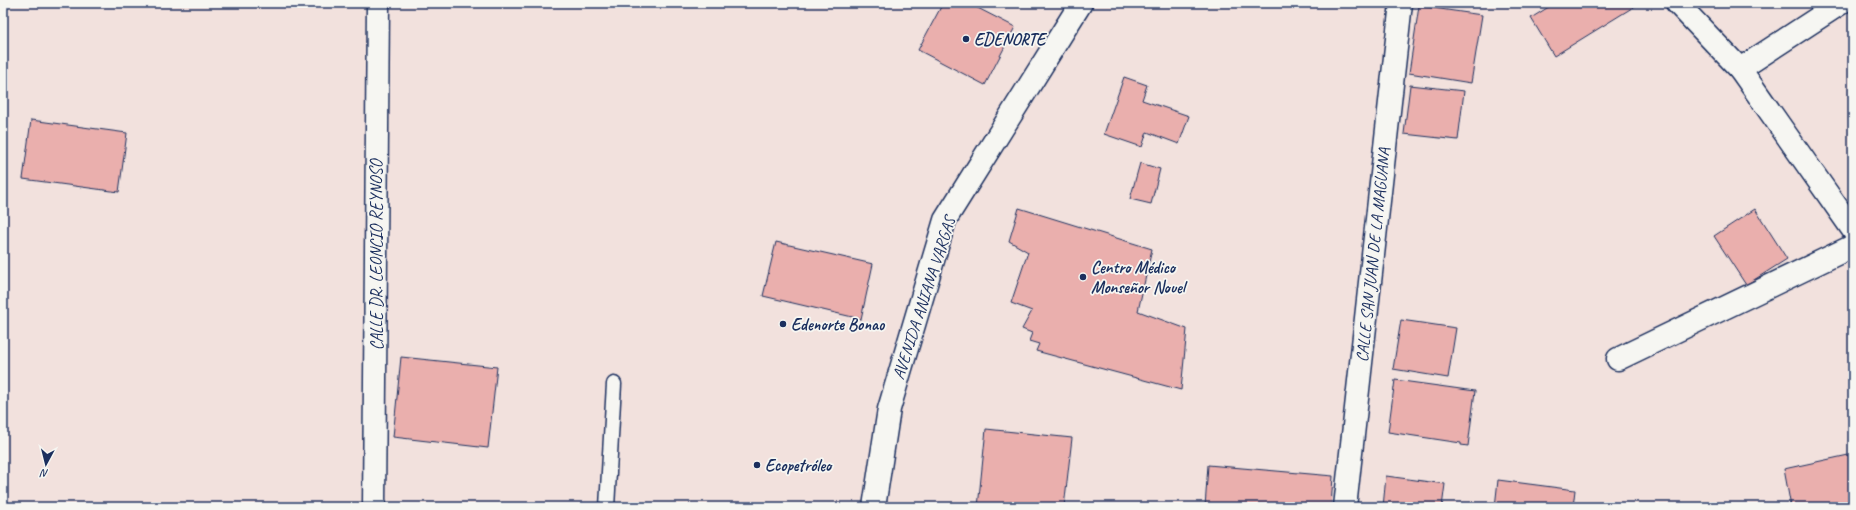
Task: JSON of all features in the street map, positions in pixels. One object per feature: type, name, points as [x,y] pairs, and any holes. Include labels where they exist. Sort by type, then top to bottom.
[{"type":"street","name":"CALLE DR. LEONCIO REYNOSO","points":[[374,507],[378,3]]},
{"type":"street","name":"AVENIDA ANIANA VARGAS","points":[[874,507],[889,409],[945,220],[1080,3]]},
{"type":"street","name":"CALLE SAN JUAN DE LA MAGUANA","points":[[1345,507],[1401,3]]},
{"type":"street","points":[[1677,3],[1740,69],[1853,230]]},
{"type":"street","points":[[1740,69],[1841,3]]},
{"type":"street","points":[[1618,359],[1853,246]]},
{"type":"lane","points":[[607,507],[614,384]]},
{"type":"building","name":"EDENORTE","points":[[943,3],[968,3],[1015,27],[985,85],[918,50]]},
{"type":"building","points":[[1555,3],[1640,3],[1554,56],[1531,18]]},
{"type":"building","points":[[1419,6],[1482,15],[1471,83],[1409,73]]},
{"type":"building","points":[[1124,77],[1147,85],[1142,100],[1189,116],[1179,144],[1147,132],[1142,147],[1104,134]]},
{"type":"building","points":[[1410,85],[1464,91],[1458,140],[1404,134]]},
{"type":"building","points":[[31,120],[127,133],[119,192],[23,179]]},
{"type":"building","points":[[1140,163],[1160,169],[1151,204],[1130,199]]},
{"type":"building","name":"Centro Médico Monseñor Nouel","points":[[1019,208],[1152,249],[1138,311],[1187,329],[1181,390],[1036,351],[1039,344],[1029,341],[1032,333],[1022,329],[1032,311],[1011,303],[1028,252],[1009,241]]},
{"type":"building","points":[[1755,209],[1787,259],[1746,285],[1714,236]]},
{"type":"building","points":[[776,242],[873,264],[861,319],[763,296]]},
{"type":"building","points":[[1401,320],[1456,328],[1448,378],[1393,369]]},
{"type":"building","points":[[401,357],[497,367],[488,448],[393,437]]},
{"type":"building","points":[[1395,380],[1475,391],[1468,446],[1461,445],[1461,443],[1388,432]]},
{"type":"building","points":[[986,429],[1072,438],[1064,507],[978,507]]},
{"type":"building","points":[[1853,454],[1853,507],[1791,507],[1784,469]]},
{"type":"building","points":[[1208,465],[1333,476],[1331,507],[1205,507]]},
{"type":"building","points":[[1386,476],[1445,484],[1442,507],[1383,507]]},
{"type":"building","points":[[1498,480],[1575,490],[1573,507],[1495,507]]},
{"type":"place","name":"EDENORTE","points":[[966,39]]},
{"type":"place","name":"Centro Médico Monseñor Nouel","points":[[1083,277]]},
{"type":"place","name":"Edenorte Bonao","points":[[783,324]]},
{"type":"place","name":"Ecopetróleo","points":[[757,465]]}]
